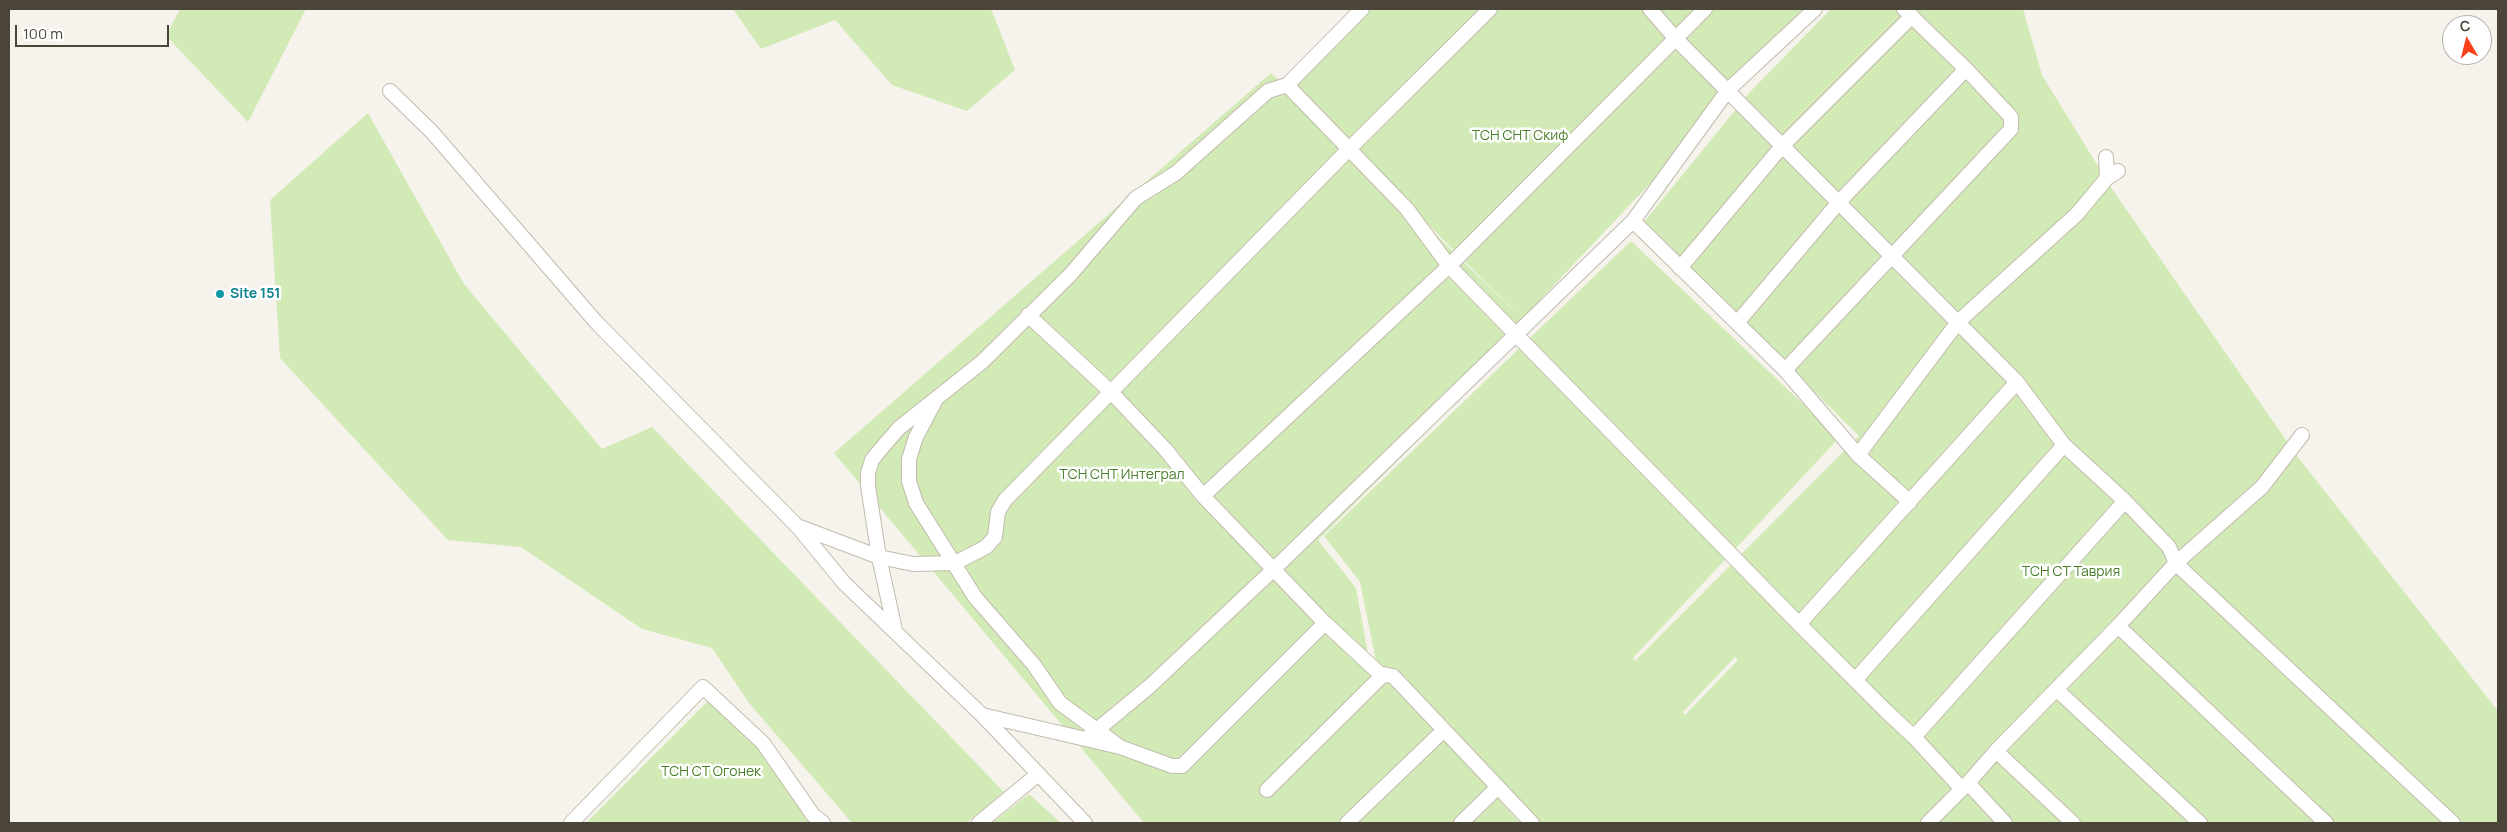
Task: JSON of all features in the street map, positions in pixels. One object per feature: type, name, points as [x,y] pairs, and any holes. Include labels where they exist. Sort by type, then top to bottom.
[{"type":"street","points":[[895,630],[879,557],[868,486],[868,473],[872,460],[899,428],[982,362],[1070,275],[1136,198],[1176,173],[1268,91],[1287,85],[1362,9]]},
{"type":"street","points":[[798,527],[879,557],[913,564],[955,564],[986,547],[995,537],[998,512],[1005,500],[1349,149],[1490,9]]},
{"type":"street","points":[[1650,9],[1676,39],[2017,382],[2064,445],[2125,501],[2169,547],[2176,563],[2453,823]]},
{"type":"street","points":[[1203,496],[1449,266],[1705,9]]},
{"type":"street","points":[[1086,739],[1150,686],[1275,568],[1632,221],[1728,90],[1815,9]]},
{"type":"street","points":[[1680,268],[1783,145],[1908,12],[2012,117],[2011,129],[1785,370]]},
{"type":"street","points":[[1737,323],[1839,202],[1966,69]]},
{"type":"street","points":[[1287,85],[1406,209],[1449,266],[1516,332],[1887,712],[2005,823]]},
{"type":"street","points":[[390,91],[432,132],[596,322],[798,527],[844,583],[982,715],[1037,775],[1085,823]]},
{"type":"street","points":[[1858,455],[1958,322],[2077,214],[2112,175],[2106,157]]},
{"type":"street","points":[[1632,221],[1785,370],[1858,455],[1910,502]]},
{"type":"street","points":[[1028,315],[1110,391],[1165,449],[1203,496],[1275,568],[1325,623],[1380,674],[1393,676],[1532,823]]},
{"type":"street","points":[[1800,624],[2017,382]]},
{"type":"street","points":[[937,398],[916,437],[909,459],[909,481],[916,503],[975,597],[1034,665],[1060,703],[1120,747]]},
{"type":"street","points":[[1928,823],[2118,626],[2176,563],[2262,488],[2302,435]]},
{"type":"street","points":[[1856,679],[2064,445]]},
{"type":"street","points":[[1914,737],[2125,501]]},
{"type":"street","points":[[982,715],[1120,747],[1172,766],[1186,764],[1325,623]]},
{"type":"street","points":[[2118,626],[2326,823]]},
{"type":"street","points":[[1267,790],[1384,674]]},
{"type":"street","points":[[571,823],[703,686],[763,743],[813,815],[823,823]]},
{"type":"street","points":[[2056,689],[2200,823]]},
{"type":"street","points":[[1347,823],[1444,730]]},
{"type":"street","points":[[1996,751],[2073,823]]},
{"type":"street","points":[[979,823],[1037,775]]},
{"type":"street","points":[[1461,823],[1498,787]]},
{"type":"green space","points":[[180,9],[306,9],[248,122],[166,36]]},
{"type":"green space","points":[[733,9],[991,9],[1015,70],[967,111],[892,85],[835,20],[761,49]]},
{"type":"green space","name":"ТСН СНТ Скиф","points":[[1354,9],[1815,9],[1522,319],[1284,79]]},
{"type":"green space","name":"ТСН СТ Таврия","points":[[1831,9],[2023,9],[2042,75],[2112,189],[2297,456],[2498,711],[2498,823],[1525,823],[1376,661],[1360,582],[1324,536],[1631,241],[1839,438],[1633,658],[1635,661],[1859,436],[1644,222],[1750,92]],"holes":[[[1735,657],[1738,660],[1685,715],[1683,712]]]},
{"type":"green space","name":"ТСН СНТ Интеграл","points":[[1271,73],[1531,328],[1318,540],[1356,588],[1368,654],[1520,823],[1144,823],[834,453]]},
{"type":"green space","points":[[368,113],[464,284],[602,449],[652,427],[1004,792],[967,823],[852,823],[749,703],[712,648],[642,629],[521,547],[448,540],[280,358],[270,200]]},
{"type":"green space","name":"ТСН СТ Огонек","points":[[713,696],[827,823],[586,823]]},
{"type":"green space","points":[[1029,794],[1061,823],[992,823]]},
{"type":"place","name":"Site 151","points":[[220,294]]}]
